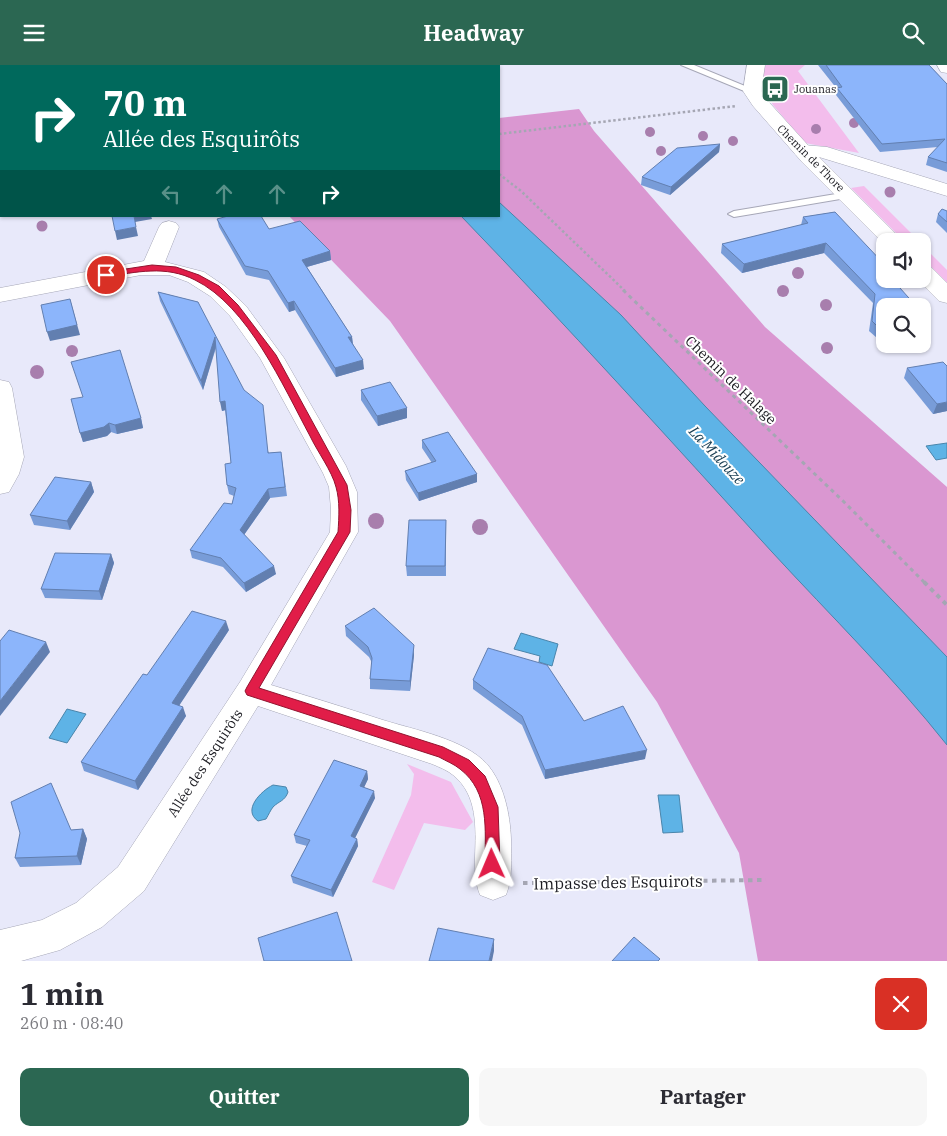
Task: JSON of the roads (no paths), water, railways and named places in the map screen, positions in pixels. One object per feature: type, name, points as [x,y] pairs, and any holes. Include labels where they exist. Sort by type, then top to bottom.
[{"type":"street","points":[[756,65],[753,75],[756,97]]},
{"type":"street","name":"Chemin de Thore","points":[[756,97],[803,151],[885,233]]},
{"type":"street","points":[[803,151],[820,151],[947,189]]},
{"type":"street","points":[[842,190],[888,171]]},
{"type":"street","points":[[152,267],[169,227]]},
{"type":"street","name":"Allée des Esquirôts","points":[[0,295],[152,267],[173,269],[196,277],[216,288],[235,307],[272,357],[341,485],[345,510],[344,532],[251,691],[131,879],[89,915],[47,937],[0,948]]},
{"type":"street","points":[[931,280],[947,296]]},
{"type":"street","points":[[0,388],[11,457],[6,474],[0,485]]},
{"type":"street","points":[[251,691],[443,753],[465,765],[480,780],[491,807],[493,883]]},
{"type":"lane","points":[[686,65],[756,97]]},
{"type":"lane","points":[[734,214],[842,190]]},
{"type":"water","name":"La Midouze","points":[[500,203],[621,315],[705,406],[947,657],[947,745],[883,671],[462,217],[500,217]]},
{"type":"water","points":[[947,443],[947,458],[936,460],[926,446]]},
{"type":"water","points":[[521,633],[558,644],[552,666],[539,662],[540,656],[514,649]]},
{"type":"water","points":[[67,709],[86,714],[67,743],[49,738]]},
{"type":"water","points":[[273,785],[286,787],[287,795],[273,807],[266,819],[258,821],[252,812],[255,801]]},
{"type":"water","points":[[658,795],[679,795],[683,832],[663,833]]},
{"type":"place","name":"Jouanas","points":[[775,89]]}]
